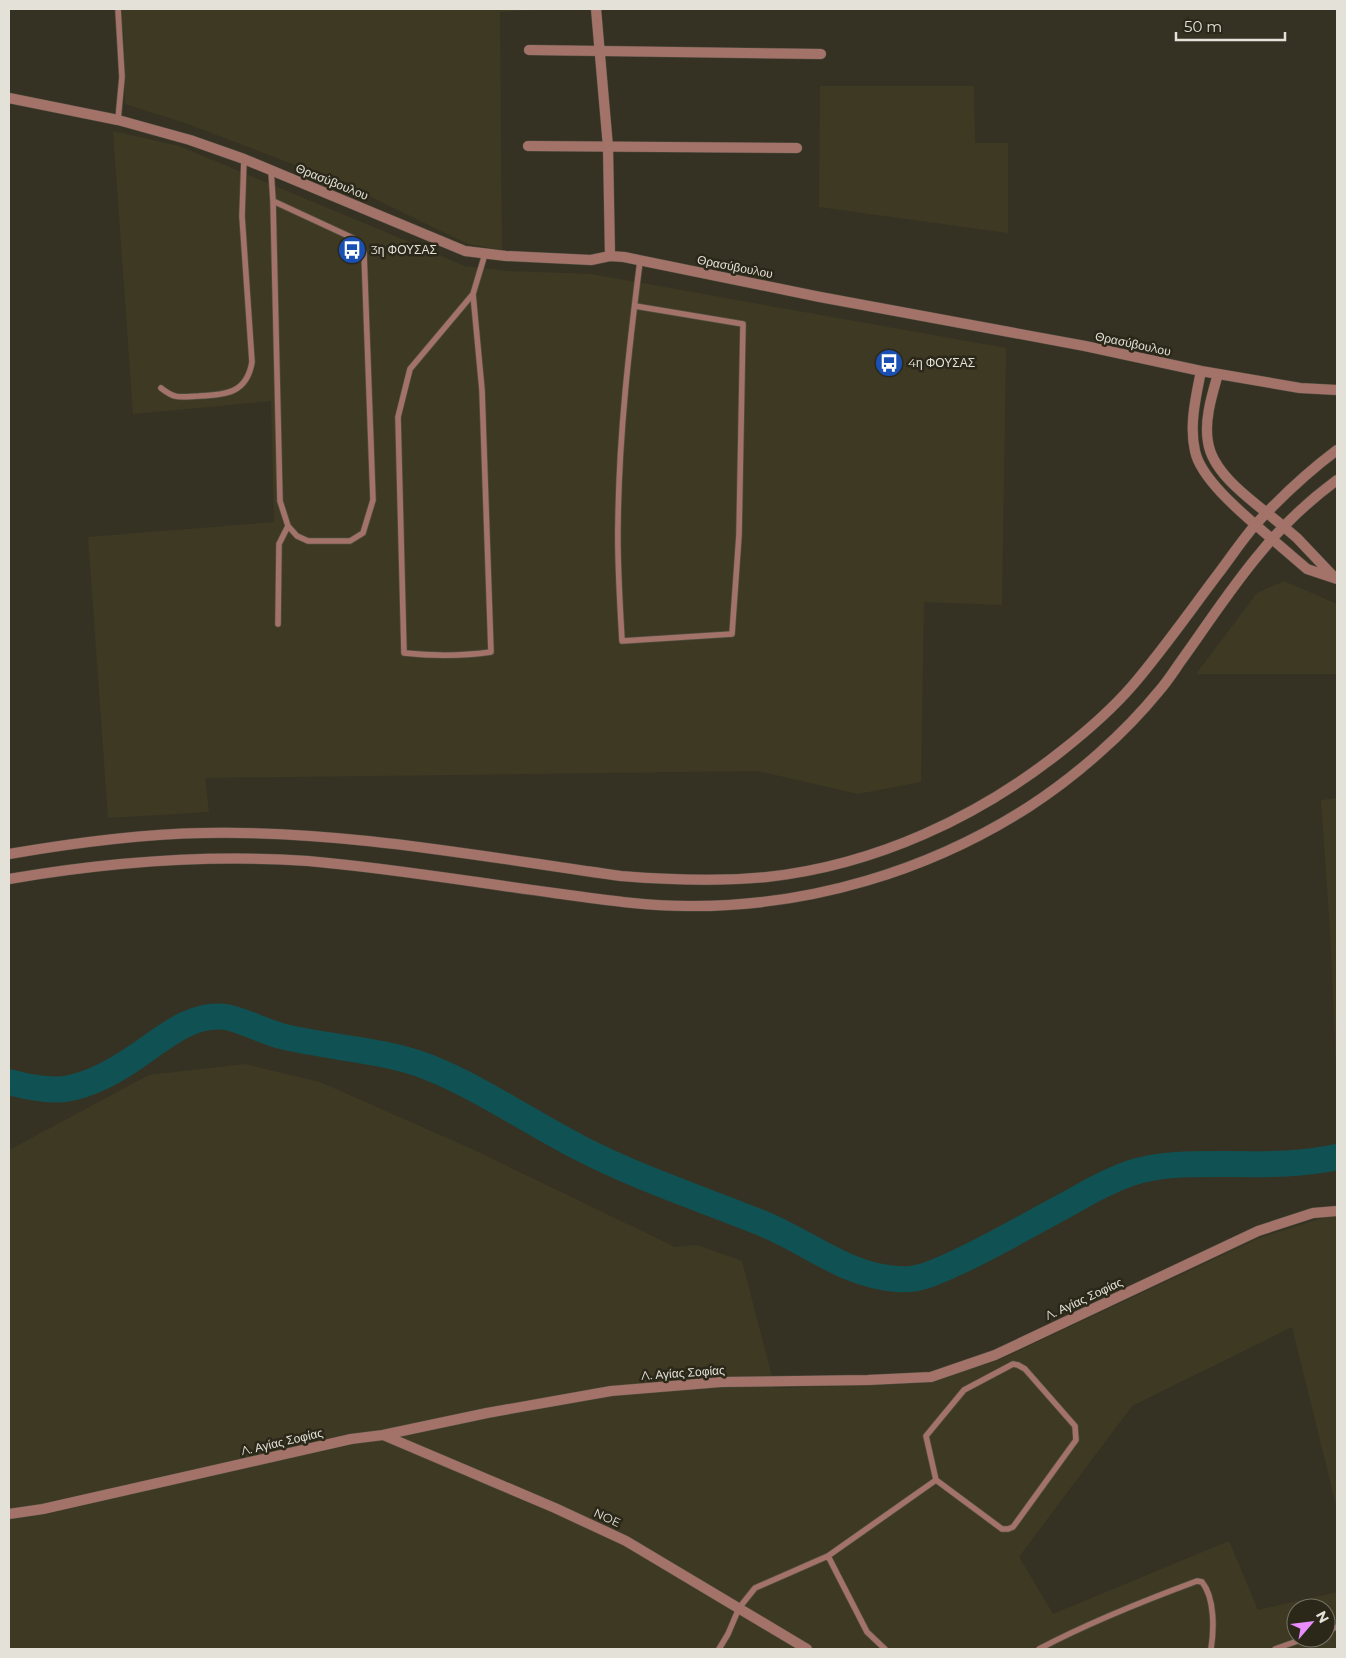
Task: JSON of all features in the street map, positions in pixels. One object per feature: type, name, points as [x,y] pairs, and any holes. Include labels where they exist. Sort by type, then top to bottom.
[{"type":"street","points":[[596,9],[608,147],[610,256]]},
{"type":"street","points":[[529,50],[821,54]]},
{"type":"street","name":"Θρασύβουλου","points":[[9,98],[118,120],[190,140],[244,159],[465,251],[506,256],[591,260],[610,256],[1085,346],[1201,371],[1300,388],[1337,390]]},
{"type":"street","points":[[528,146],[797,148]]},
{"type":"street","points":[[1201,371],[1193,438],[1195,452],[1208,477],[1272,539],[1307,569],[1337,579]]},
{"type":"street","points":[[1218,374],[1207,429],[1208,444],[1220,470],[1229,481],[1268,512],[1296,538],[1337,579]]},
{"type":"street","points":[[9,854],[82,843],[152,836],[240,833],[349,839],[621,876],[665,880],[722,880],[770,876],[825,867],[871,854],[932,832],[986,804],[1031,775],[1093,726],[1131,687],[1256,524],[1337,450]]},
{"type":"street","points":[[9,879],[96,865],[174,859],[248,857],[411,872],[638,904],[690,906],[742,904],[845,887],[891,873],[936,856],[984,834],[1033,804],[1076,772],[1120,732],[1159,691],[1230,592],[1272,539],[1337,480]]},
{"type":"street","name":"Λ. Αγίας Σοφίας","points":[[9,1514],[43,1509],[351,1439],[383,1435],[488,1413],[611,1391],[721,1382],[931,1377],[995,1354],[1258,1231],[1313,1213],[1337,1211]]},
{"type":"street","name":"NOE","points":[[383,1435],[555,1508],[626,1541],[807,1649]]},
{"type":"lane","points":[[118,9],[122,77],[118,120]]},
{"type":"lane","points":[[161,388],[175,397],[219,395],[235,390],[243,384],[250,374],[252,362],[242,216],[244,159]]},
{"type":"lane","points":[[271,170],[280,501],[288,526],[297,536],[308,540],[350,541],[363,533],[373,500],[364,254],[361,244],[355,239],[273,201]]},
{"type":"lane","points":[[473,294],[410,369],[398,418],[404,653],[492,652],[482,390],[473,294],[485,254]]},
{"type":"lane","points":[[635,306],[743,324],[740,535],[732,634],[622,641],[618,523],[627,366],[640,261]]},
{"type":"lane","points":[[278,624],[279,544],[288,526]]},
{"type":"lane","points":[[1013,1364],[1025,1369],[1075,1426],[1076,1440],[1013,1527],[1008,1529],[1002,1529],[936,1480],[926,1436],[964,1390],[1013,1364]]},
{"type":"lane","points":[[719,1649],[728,1634],[739,1608],[754,1588],[828,1556],[936,1480]]},
{"type":"lane","points":[[828,1556],[867,1632],[885,1649]]},
{"type":"lane","points":[[1040,1649],[1126,1608],[1197,1581],[1202,1582],[1205,1586],[1214,1616],[1211,1649]]},
{"type":"shaded area","points":[[120,9],[560,9],[500,12],[502,250],[468,244],[340,182],[188,124],[125,104],[124,36]]},
{"type":"shaded area","points":[[820,86],[974,86],[975,143],[1008,143],[1008,233],[819,207]]},
{"type":"shaded area","points":[[113,131],[179,146],[465,266],[508,271],[591,274],[1006,348],[1002,605],[924,602],[921,782],[858,794],[758,771],[205,778],[209,812],[108,818],[88,537],[274,522],[271,401],[133,414]]},
{"type":"shaded area","points":[[1284,581],[1337,604],[1337,674],[1196,674],[1257,593]]},
{"type":"shaded area","points":[[1337,798],[1337,1092],[1330,931],[1321,800]]},
{"type":"shaded area","points":[[245,1064],[320,1082],[472,1149],[675,1247],[697,1245],[742,1261],[775,1388],[930,1383],[999,1360],[1259,1238],[1326,1217],[1337,1217],[1337,1509],[1292,1327],[1132,1406],[1019,1557],[1053,1614],[1229,1541],[1258,1610],[1286,1604],[1286,1648],[1336,1648],[1336,1598],[1311,1598],[1337,1592],[1337,1649],[9,1649],[9,1150],[149,1075]]},
{"type":"waterway","points":[[9,1082],[44,1089],[74,1087],[112,1072],[168,1034],[190,1022],[202,1018],[226,1017],[281,1036],[392,1056],[428,1067],[448,1075],[561,1138],[624,1169],[776,1229],[826,1256],[860,1271],[897,1279],[921,1277],[944,1269],[999,1242],[1098,1187],[1131,1173],[1163,1166],[1184,1164],[1292,1163],[1337,1157]]},
{"type":"place","name":"3η ΦΟΥΣΑΣ","points":[[352,250]]},
{"type":"place","name":"4η ΦΟΥΣΑΣ","points":[[889,363]]}]
